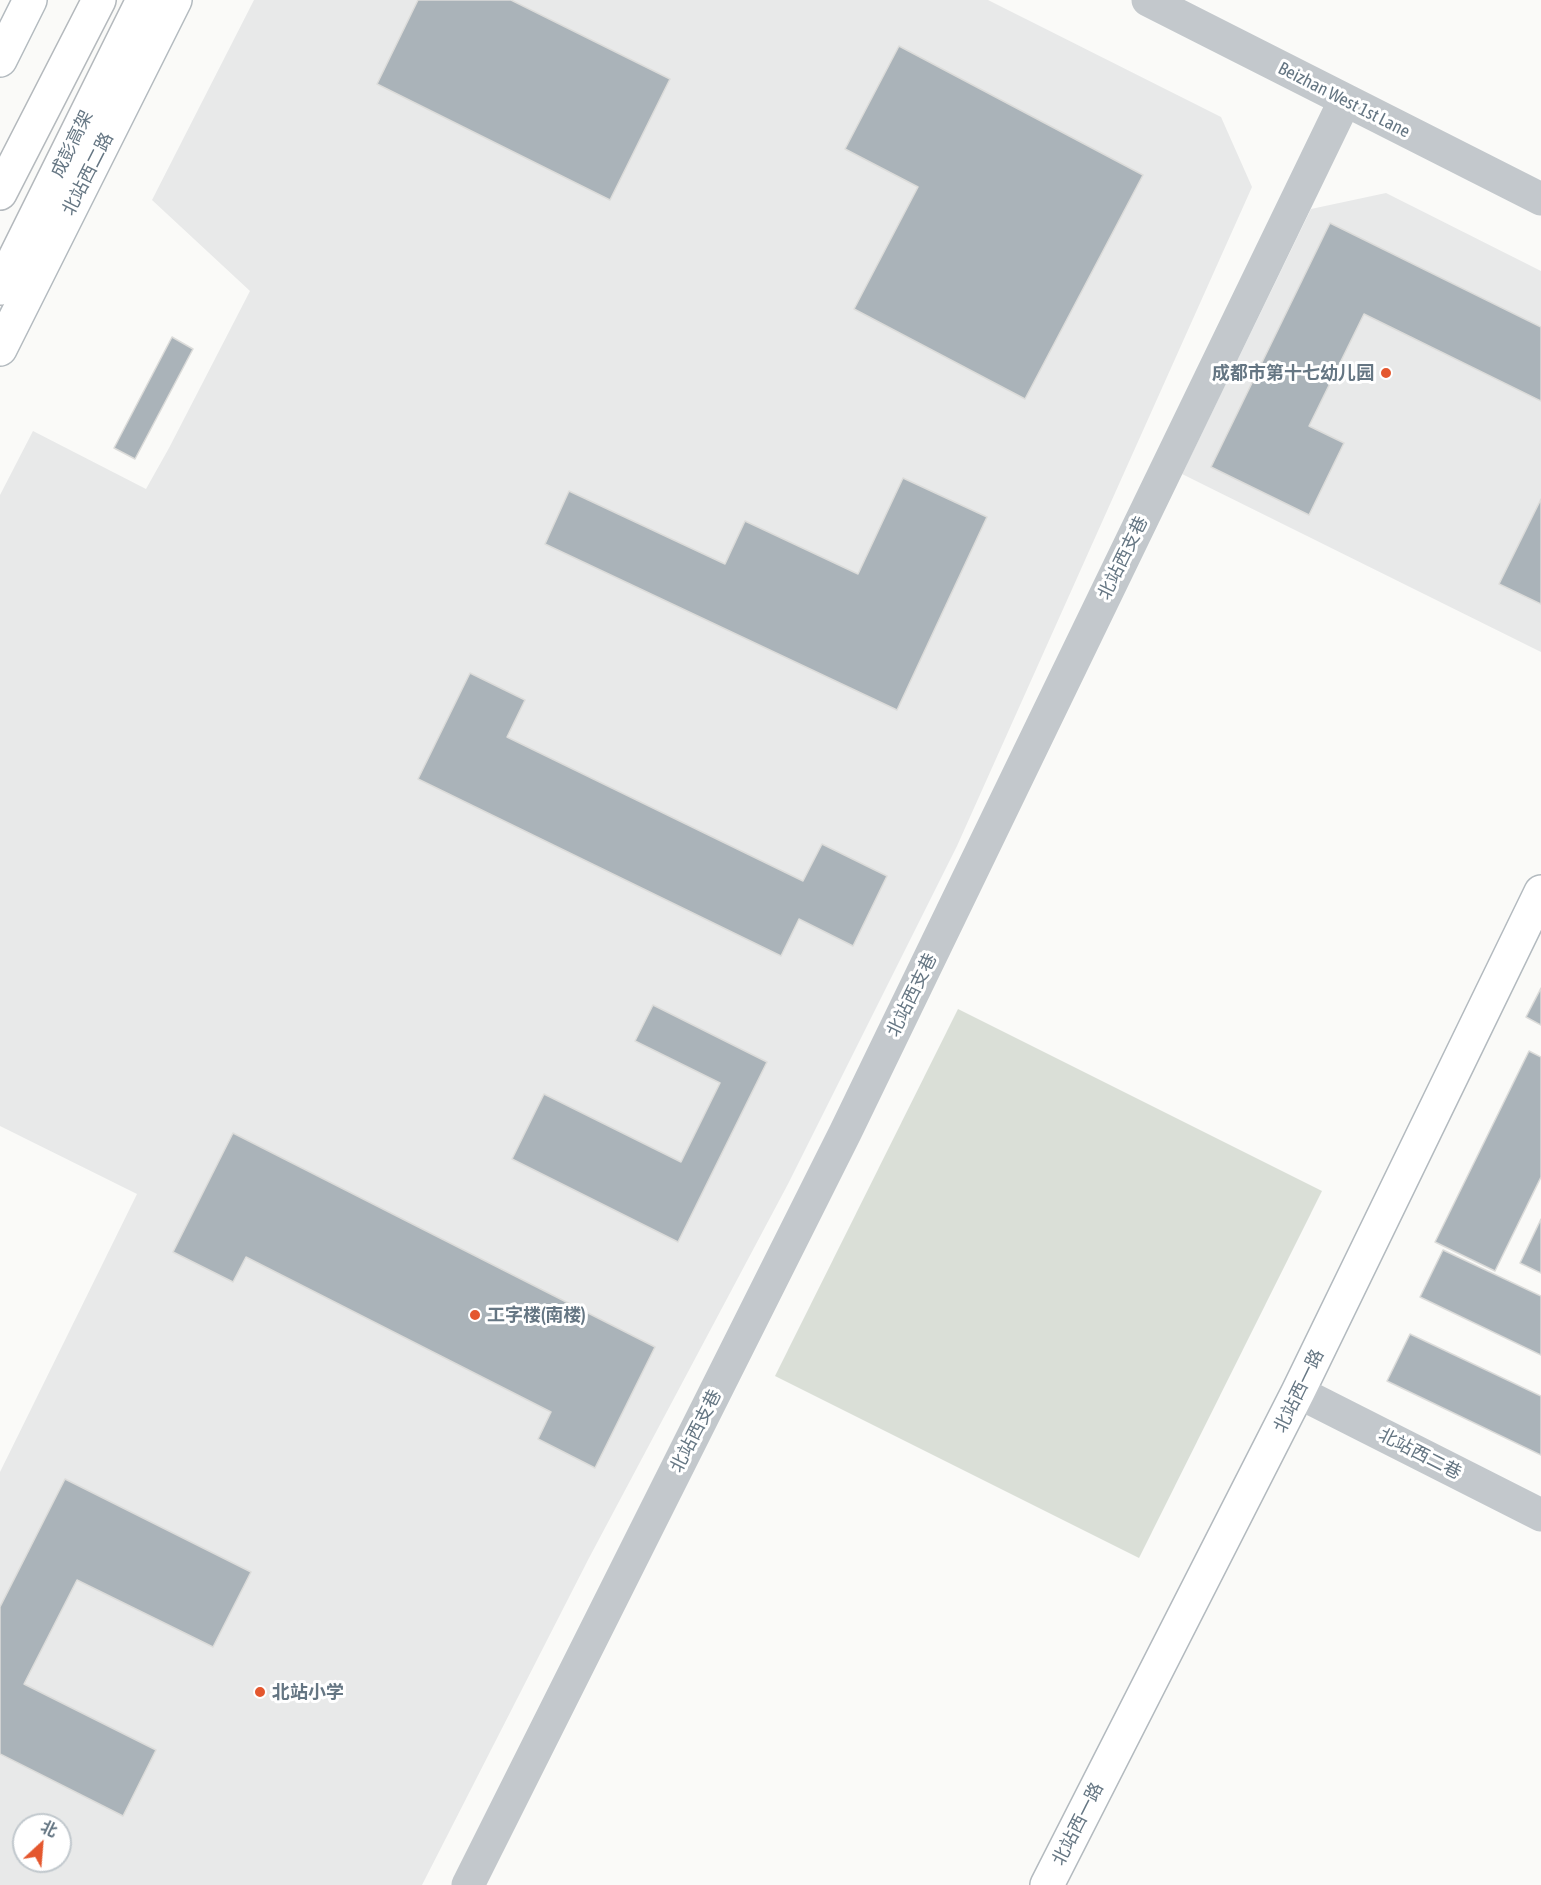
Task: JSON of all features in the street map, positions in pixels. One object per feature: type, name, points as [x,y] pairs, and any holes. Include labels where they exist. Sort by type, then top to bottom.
[{"type":"main road","points":[[4,43],[30,0]]},
{"type":"main road","points":[[0,193],[99,0]]},
{"type":"main road","name":"成彭高架","points":[[0,288],[143,0]]},
{"type":"main road","name":"北站西二路","points":[[0,349],[175,0]]},
{"type":"main road","name":"北站西一路","points":[[1047,1885],[1298,1392],[1541,892]]},
{"type":"street","name":"Beizhan West 1st Lane","points":[[1148,0],[1541,199]]},
{"type":"street","name":"北站西支巷","points":[[468,1885],[845,1133],[1344,100]]},
{"type":"street","name":"北站西二巷","points":[[1298,1392],[1541,1515]]},
{"type":"shaded area","points":[[254,0],[988,0],[1221,117],[1252,187],[957,846],[788,1184],[589,1558],[422,1885],[0,1885],[0,1472],[137,1194],[0,1126],[0,495],[33,431],[146,489],[250,291],[152,200]]},
{"type":"shaded area","name":"成都市第十七幼儿园","points":[[1386,193],[1541,271],[1541,652],[1182,474],[1311,209]]},
{"type":"shaded area","points":[[958,1009],[1322,1191],[1139,1558],[775,1376]]},
{"type":"building","points":[[418,0],[511,0],[670,79],[610,200],[377,84]]},
{"type":"building","points":[[899,46],[1143,175],[1025,399],[854,309],[918,187],[845,149]]},
{"type":"building","points":[[1330,223],[1541,327],[1541,401],[1364,314],[1309,426],[1344,443],[1309,515],[1211,467]]},
{"type":"building","points":[[172,337],[193,349],[135,459],[114,448]]},
{"type":"building","points":[[903,478],[987,517],[897,710],[545,544],[569,491],[725,564],[745,521],[858,574]]},
{"type":"building","points":[[1541,499],[1541,604],[1499,584]]},
{"type":"building","points":[[470,673],[525,700],[507,737],[803,881],[822,844],[887,876],[853,946],[799,919],[781,956],[418,779]]},
{"type":"building","points":[[1541,988],[1541,1025],[1526,1017]]},
{"type":"building","points":[[653,1005],[767,1062],[678,1242],[512,1159],[544,1094],[681,1162],[720,1083],[635,1041]]},
{"type":"building","points":[[1529,1051],[1541,1057],[1541,1177],[1495,1271],[1435,1242]]},
{"type":"building","name":"工字楼(南楼)","points":[[233,1133],[655,1347],[595,1468],[538,1439],[551,1412],[246,1257],[233,1282],[173,1252]]},
{"type":"building","points":[[1541,1219],[1541,1273],[1520,1263]]},
{"type":"building","points":[[1443,1250],[1541,1296],[1541,1355],[1420,1297]]},
{"type":"building","points":[[1410,1334],[1541,1396],[1541,1455],[1387,1381]]},
{"type":"building","points":[[65,1479],[251,1572],[213,1647],[77,1580],[24,1684],[156,1750],[123,1816],[0,1754],[0,1607]]},
{"type":"place","name":"成都市第十七幼儿园","points":[[1386,373]]},
{"type":"place","name":"工字楼(南楼)","points":[[475,1315]]},
{"type":"place","name":"北站小学","points":[[260,1692]]}]
